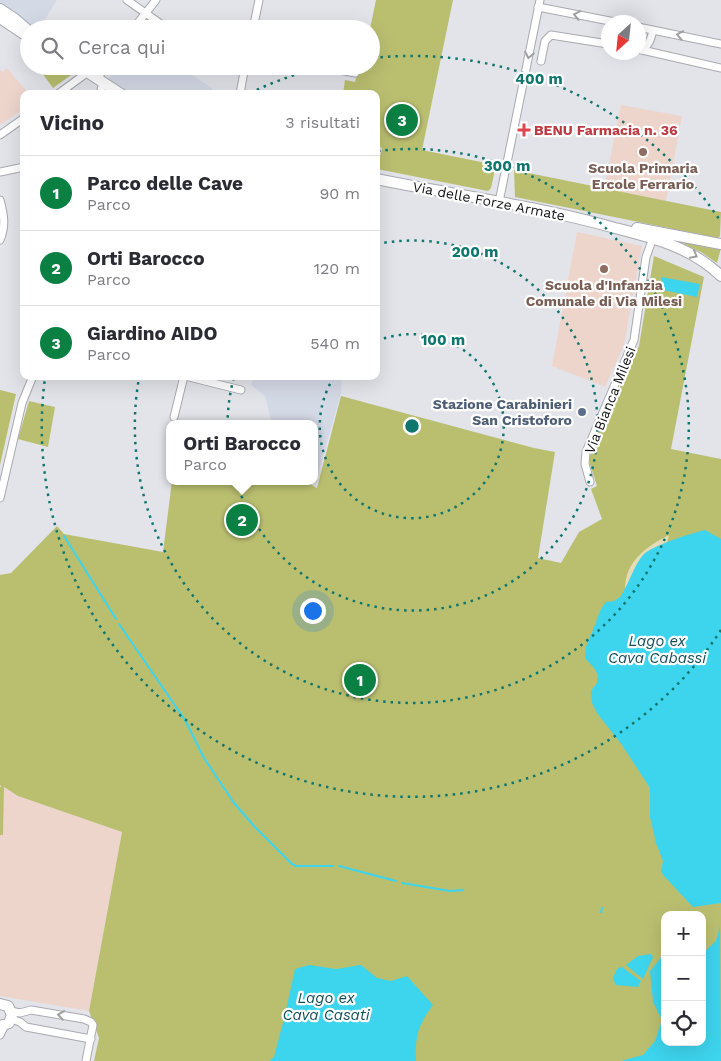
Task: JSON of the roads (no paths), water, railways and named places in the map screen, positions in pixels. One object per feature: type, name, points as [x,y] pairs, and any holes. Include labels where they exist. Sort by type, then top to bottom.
[{"type":"street","points":[[127,0],[156,20]]},
{"type":"street","points":[[139,20],[156,0]]},
{"type":"street","points":[[255,20],[259,0]]},
{"type":"street","points":[[499,202],[539,3],[601,18]]},
{"type":"street","points":[[0,9],[8,20],[20,29]]},
{"type":"street","points":[[8,20],[20,26]]},
{"type":"street","points":[[646,29],[721,44]]},
{"type":"street","points":[[646,47],[653,30]]},
{"type":"street","points":[[541,61],[545,41],[551,36],[601,43]]},
{"type":"street","points":[[646,51],[721,68]]},
{"type":"street","points":[[63,90],[84,75]]},
{"type":"street","points":[[92,75],[115,90]]},
{"type":"street","points":[[100,90],[102,75]]},
{"type":"street","points":[[241,90],[243,75]]},
{"type":"street","points":[[0,135],[20,121]]},
{"type":"street","points":[[0,172],[20,168]]},
{"type":"street","name":"Via delle Forze Armate","points":[[380,180],[721,244]]},
{"type":"street","points":[[0,200],[4,217],[3,233],[0,240]]},
{"type":"street","name":"Via delle Forze Armate","points":[[602,223],[666,242],[693,254],[720,271]]},
{"type":"street","points":[[653,238],[660,236],[671,238],[681,235]]},
{"type":"street","name":"Via Bianca Milesi","points":[[590,482],[585,464],[586,452],[634,340],[646,257],[653,238]]},
{"type":"street","points":[[646,257],[655,246],[666,242]]},
{"type":"street","points":[[0,498],[22,403],[31,380]]},
{"type":"street","points":[[174,417],[184,380]]},
{"type":"street","points":[[201,380],[240,390]]},
{"type":"street","points":[[0,1004],[7,1006],[7,1020],[0,1035]]},
{"type":"street","points":[[7,1020],[31,1010],[87,1019],[93,1025],[86,1061]]},
{"type":"street","points":[[7,1020],[26,1027],[90,1039]]},
{"type":"water","points":[[661,277],[700,284],[697,297],[663,290]]},
{"type":"water","name":"Lago ex Cava Cabassi","points":[[705,530],[721,539],[721,903],[693,907],[661,871],[663,861],[656,843],[650,817],[650,788],[622,745],[597,713],[592,703],[591,691],[597,683],[598,675],[585,658],[585,653],[602,608],[606,602],[614,601],[620,597],[643,555],[647,551],[663,544]]},
{"type":"water","points":[[720,926],[721,1061],[621,1061],[643,1055],[655,1041],[661,1023],[661,1046],[706,1046],[706,950],[716,941]]},
{"type":"water","points":[[651,954],[653,957],[643,979],[626,965],[638,956]]},
{"type":"water","points":[[661,958],[661,1018],[653,1002],[650,971]]},
{"type":"water","name":"Lago ex Cava Casati","points":[[309,965],[336,969],[361,965],[377,978],[391,981],[407,976],[433,1005],[418,1031],[416,1061],[269,1061],[274,1057],[295,969]]},
{"type":"water","points":[[622,967],[641,981],[638,987],[616,985],[613,979],[614,974],[618,968]]},
{"type":"waterway","points":[[64,536],[116,619]]},
{"type":"waterway","points":[[119,624],[185,720],[204,758],[234,803],[254,826],[292,864],[296,866],[333,866]]},
{"type":"waterway","points":[[339,866],[396,881]]},
{"type":"waterway","points":[[402,883],[450,891],[463,890]]},
{"type":"waterway","points":[[601,912],[602,908]]},
{"type":"place","name":"Giardino AIDO","points":[[402,120]]},
{"type":"place","name":"BENU Farmacia n. 36","points":[[524,130]]},
{"type":"place","name":"Scuola Primaria Ercole Ferrario","points":[[643,152]]},
{"type":"place","name":"Scuola d'Infanzia Comunale di Via Milesi","points":[[604,269]]},
{"type":"place","name":"Stazione Carabinieri San Cristoforo","points":[[582,412]]},
{"type":"place","name":"Orti Barocco","points":[[242,520]]},
{"type":"place","name":"Parco delle Cave","points":[[360,680]]}]
